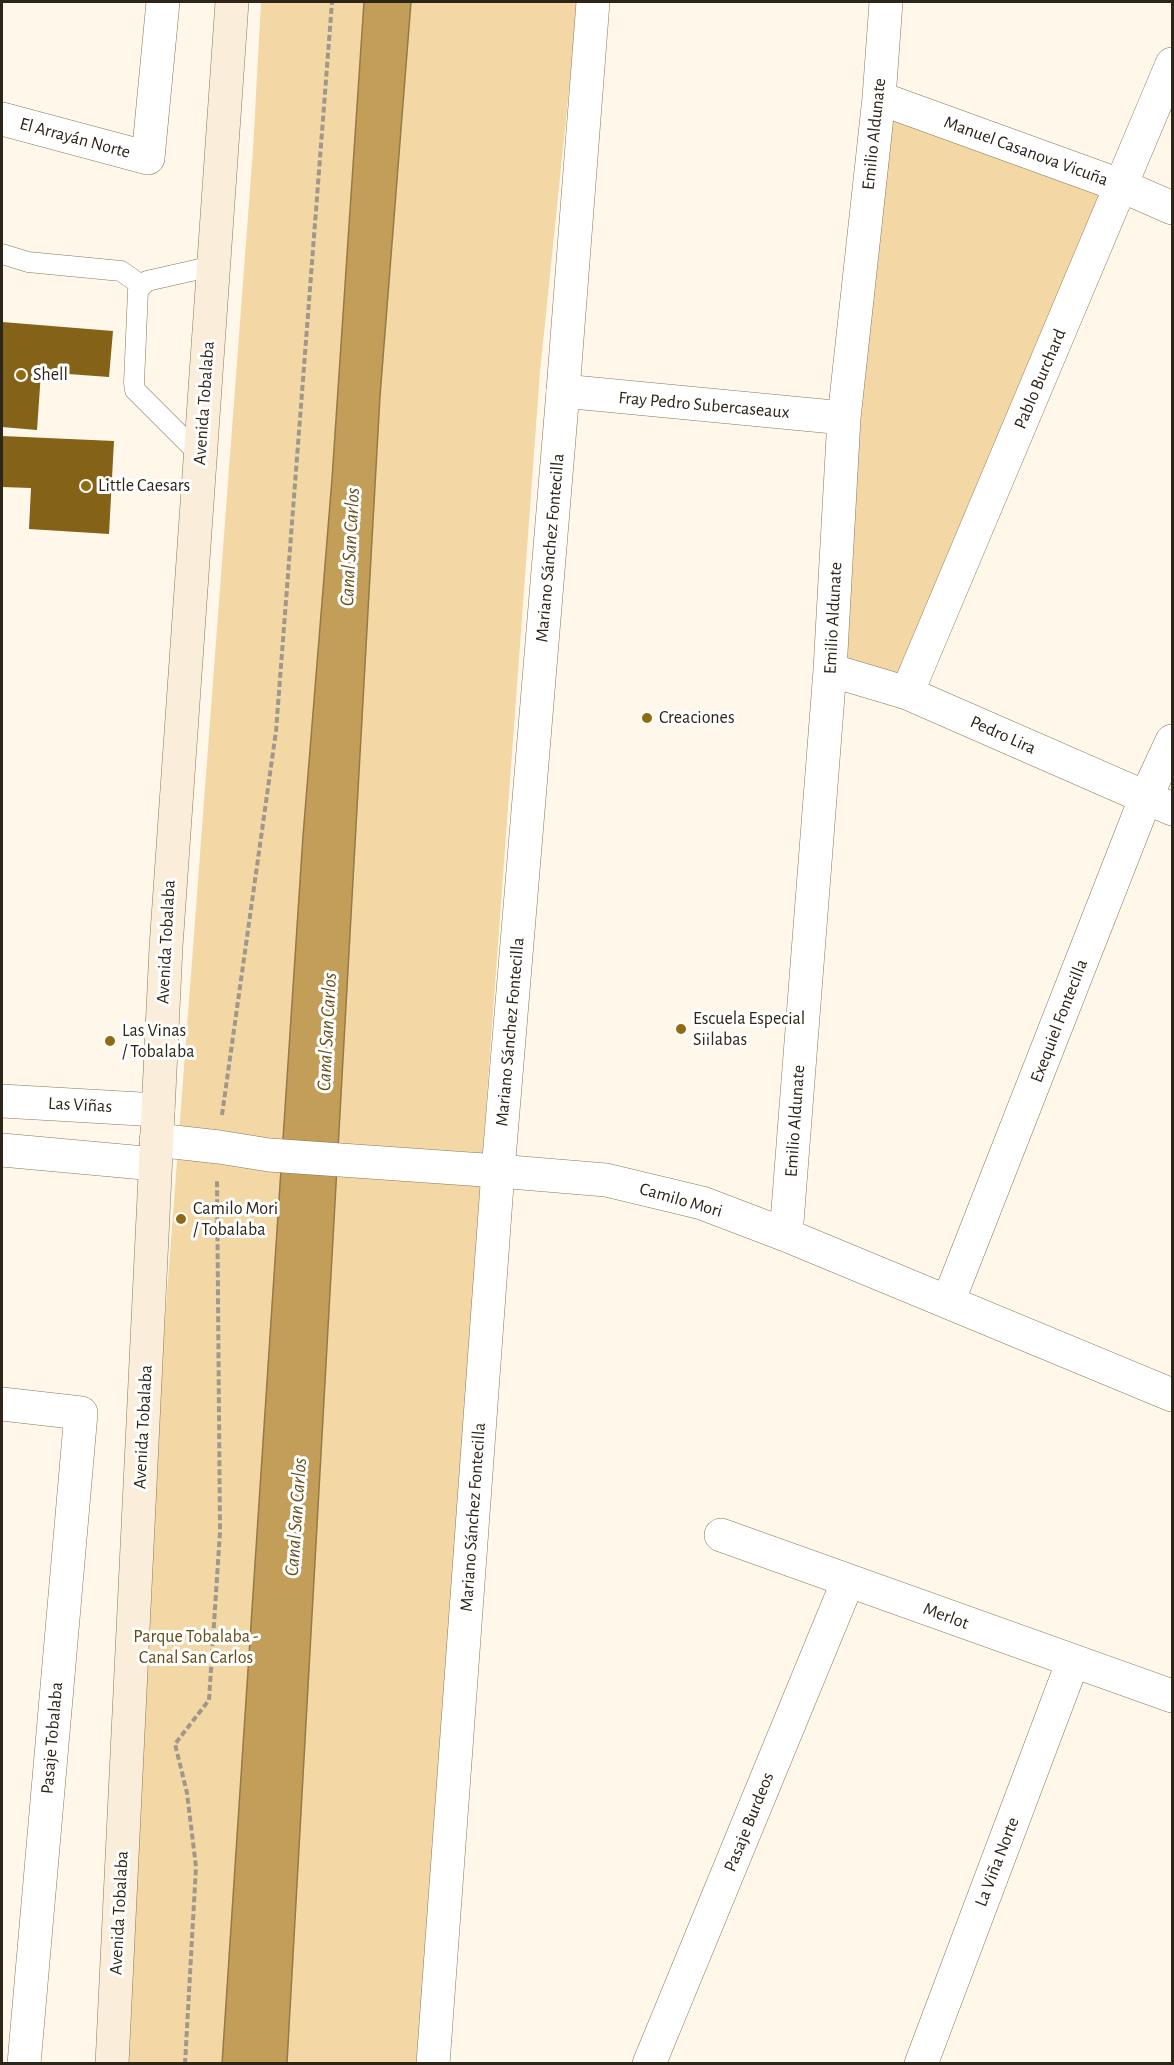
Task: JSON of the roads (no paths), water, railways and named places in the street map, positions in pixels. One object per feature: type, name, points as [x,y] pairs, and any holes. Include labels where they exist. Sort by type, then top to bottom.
[{"type":"main road","name":"Avenida Tobalaba","points":[[112,2064],[165,947],[232,2]]},
{"type":"street","name":"El Arrayán Norte","points":[[2,118],[148,158],[163,2]]},
{"type":"street","name":"Mariano Sánchez Fontecilla","points":[[433,2064],[498,1171],[563,392],[592,2]]},
{"type":"street","name":"Emilio Aldunate","points":[[786,1235],[830,670],[844,418],[879,98],[886,2]]},
{"type":"street","name":"Pablo Burchard","points":[[907,693],[1173,64]]},
{"type":"street","name":"Manuel Casanova Vicuña","points":[[879,98],[1122,186],[1173,208]]},
{"type":"street","name":"Fray Pedro Subercaseaux","points":[[563,392],[844,418]]},
{"type":"street","name":"Pedro Lira","points":[[830,670],[907,693],[1159,803]]},
{"type":"street","name":"Exequiel Fontecilla","points":[[948,1302],[1159,803],[1173,741]]},
{"type":"street","name":"Las Viñas","points":[[2,1101],[156,1138]]},
{"type":"street","name":"Camilo Mori","points":[[156,1138],[269,1155],[606,1180],[702,1203],[786,1235],[1173,1395]]},
{"type":"street","points":[[2,1150],[156,1138]]},
{"type":"street","name":"Pasaje Tobalaba","points":[[2,1404],[81,1413],[24,2064]]},
{"type":"street","name":"Merlot","points":[[721,1535],[1173,1696]]},
{"type":"street","name":"Pasaje Burdeos","points":[[649,2064],[848,1581]]},
{"type":"street","name":"La Viña Norte","points":[[921,2064],[1073,1661]]},
{"type":"lane","points":[[2,254],[28,262],[121,271],[141,285]]},
{"type":"lane","points":[[200,455],[135,390],[138,290],[147,281],[213,266]]},
{"type":"water","name":"Canal San Carlos","points":[[364,2],[411,2],[380,396],[287,2063],[222,2064],[303,836],[332,479]]},
{"type":"place","name":"Shell","points":[[21,375]]},
{"type":"place","name":"Little Caesars","points":[[86,486]]},
{"type":"place","name":"Creaciones","points":[[647,718]]},
{"type":"place","name":"Escuela Especial Siilabas","points":[[681,1029]]},
{"type":"place","name":"Las Vinas / Tobalaba","points":[[110,1041]]},
{"type":"place","name":"Camilo Mori / Tobalaba","points":[[181,1219]]},
{"type":"park label","name":"Parque Tobalaba - Canal San Carlos","points":[[196,1647]]}]
